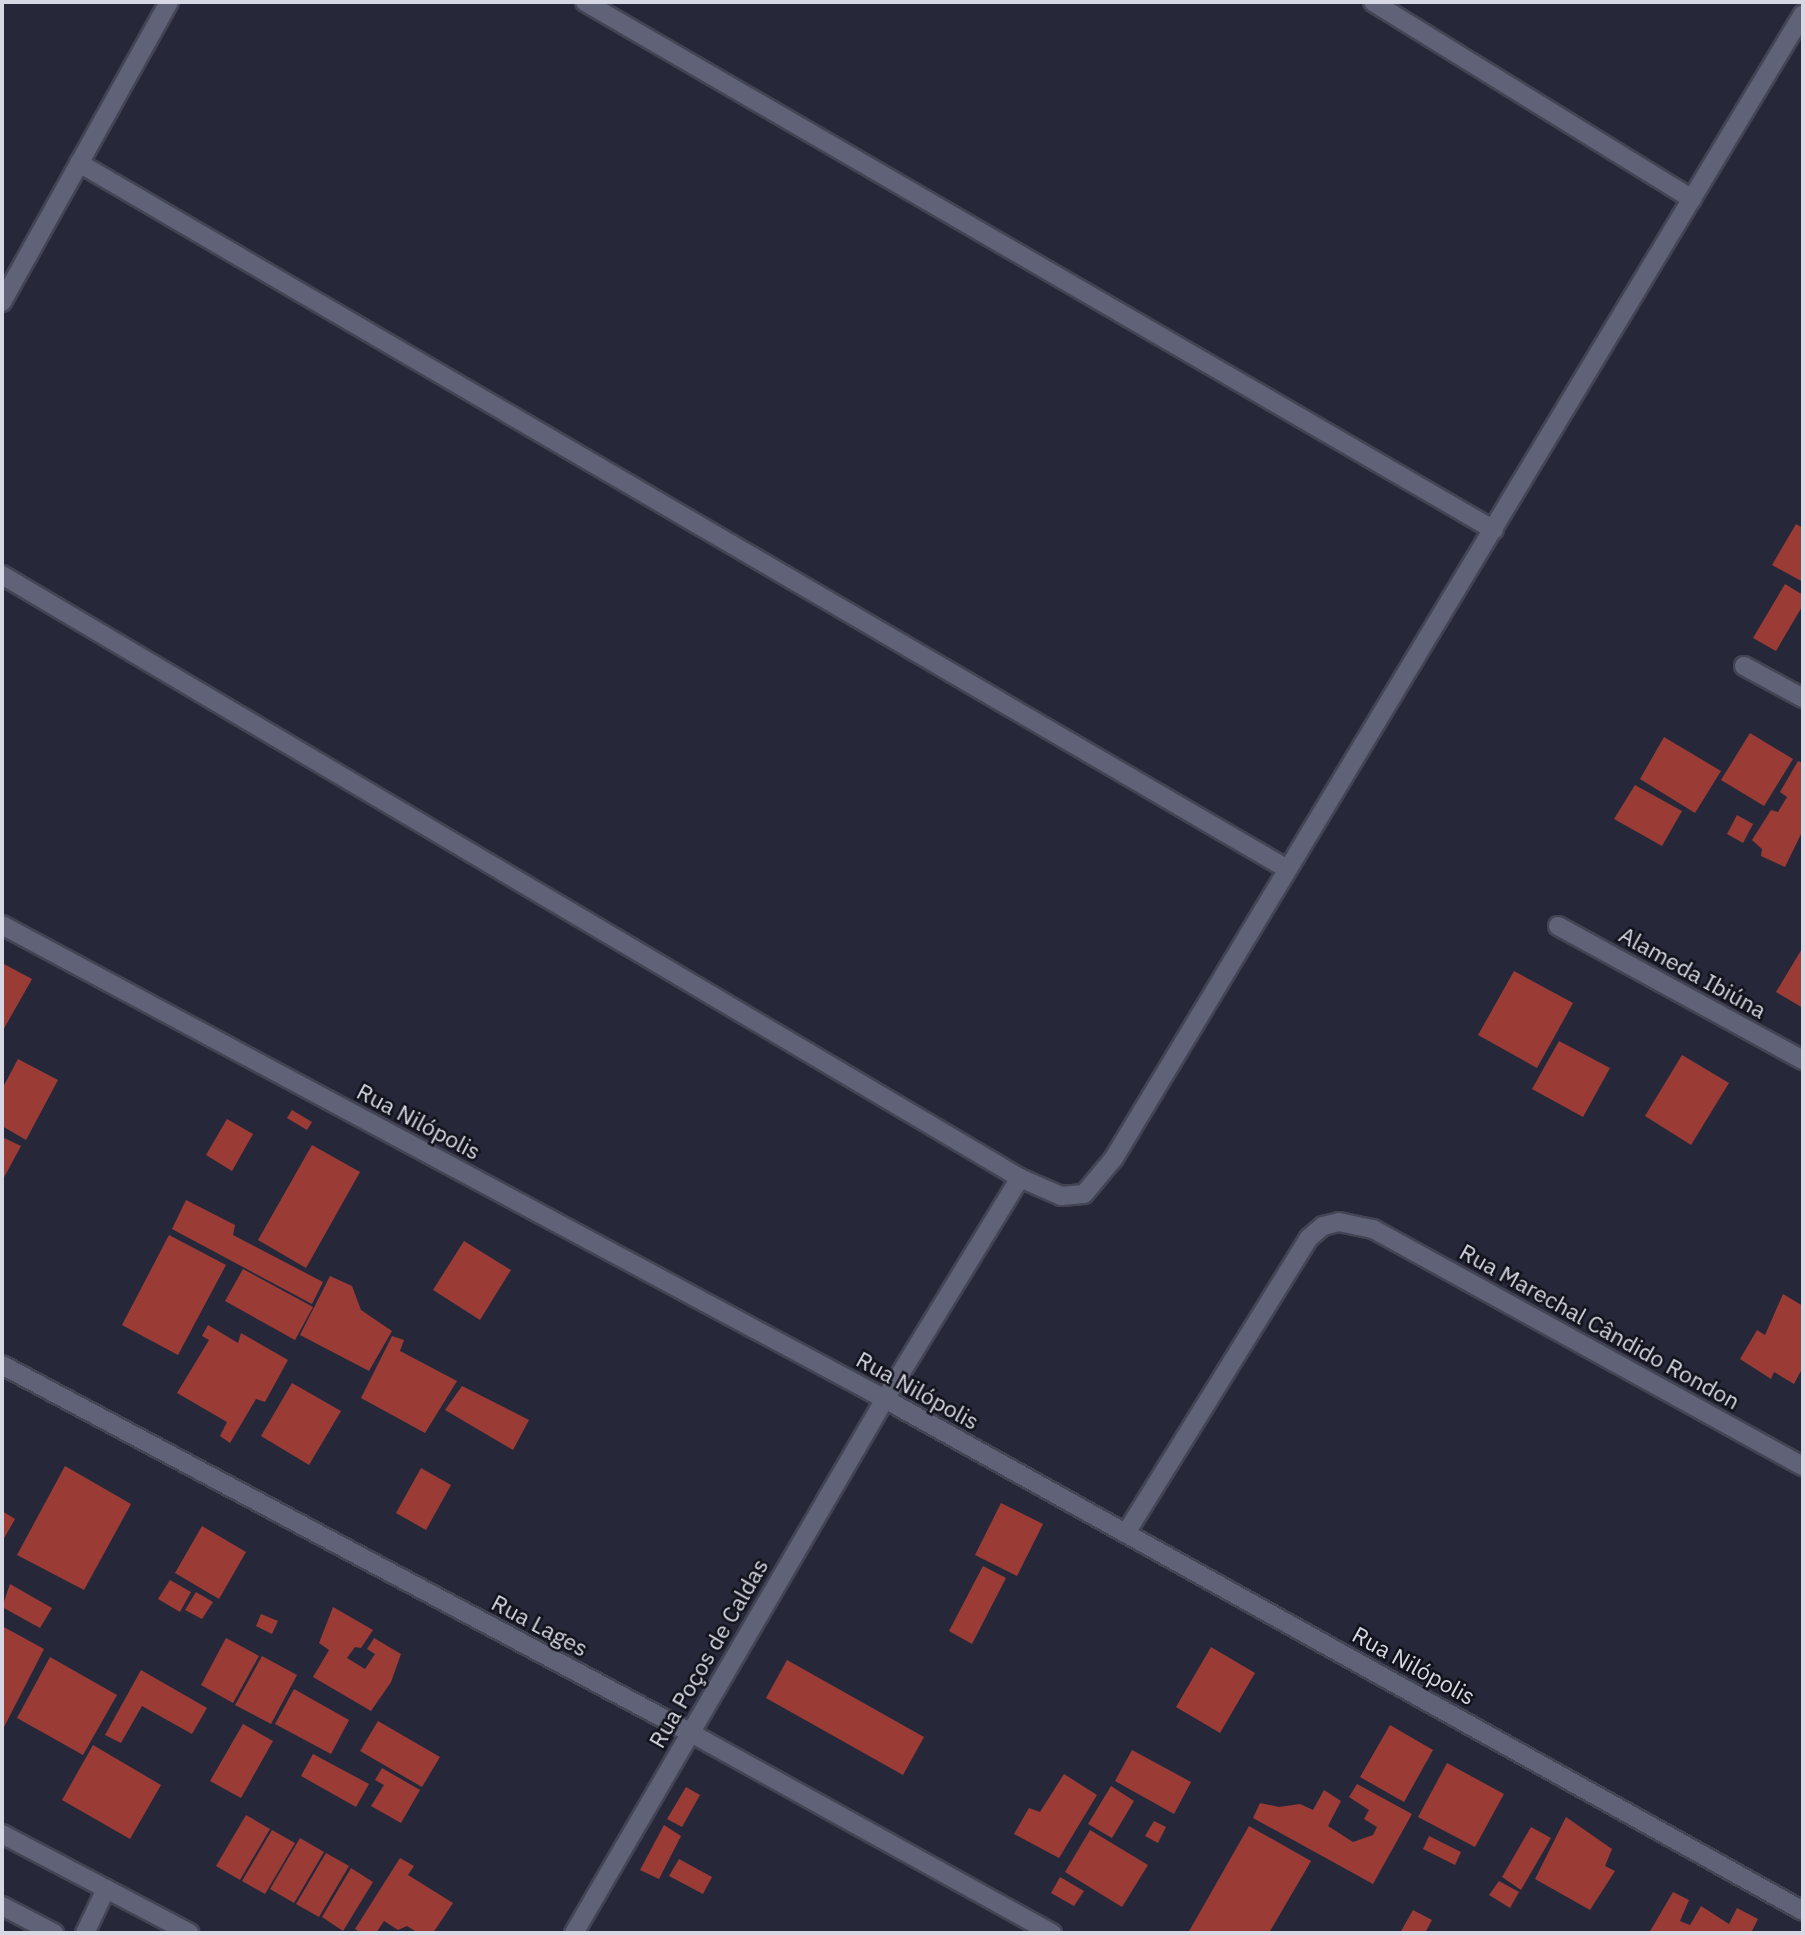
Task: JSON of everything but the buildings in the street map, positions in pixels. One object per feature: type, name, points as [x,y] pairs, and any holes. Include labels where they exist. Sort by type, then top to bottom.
[{"type":"street","points":[[2,302],[169,2]]},
{"type":"street","points":[[585,2],[1494,530]]},
{"type":"street","points":[[1373,2],[1692,199]]},
{"type":"street","points":[[2,575],[1020,1178],[1060,1196],[1084,1194],[1114,1158],[1803,14]]},
{"type":"street","points":[[79,163],[1287,869]]},
{"type":"street","points":[[1744,666],[1803,698]]},
{"type":"street","name":"Rua Nilópolis","points":[[2,925],[885,1399],[1803,1911]]},
{"type":"street","name":"Alameda Ibiúna","points":[[1558,926],[1803,1060]]},
{"type":"street","name":"Rua Poços de Caldas","points":[[574,1933],[885,1399],[1020,1178]]},
{"type":"street","name":"Rua Marechal Cândido Rondon","points":[[1126,1533],[1309,1238],[1323,1226],[1339,1222],[1373,1229],[1803,1466]]},
{"type":"street","name":"Rua Lages","points":[[2,1365],[689,1732],[1052,1933]]},
{"type":"street","points":[[2,1834],[190,1933]]},
{"type":"street","points":[[85,1933],[106,1889]]},
{"type":"street","points":[[2,1906],[54,1933]]}]
